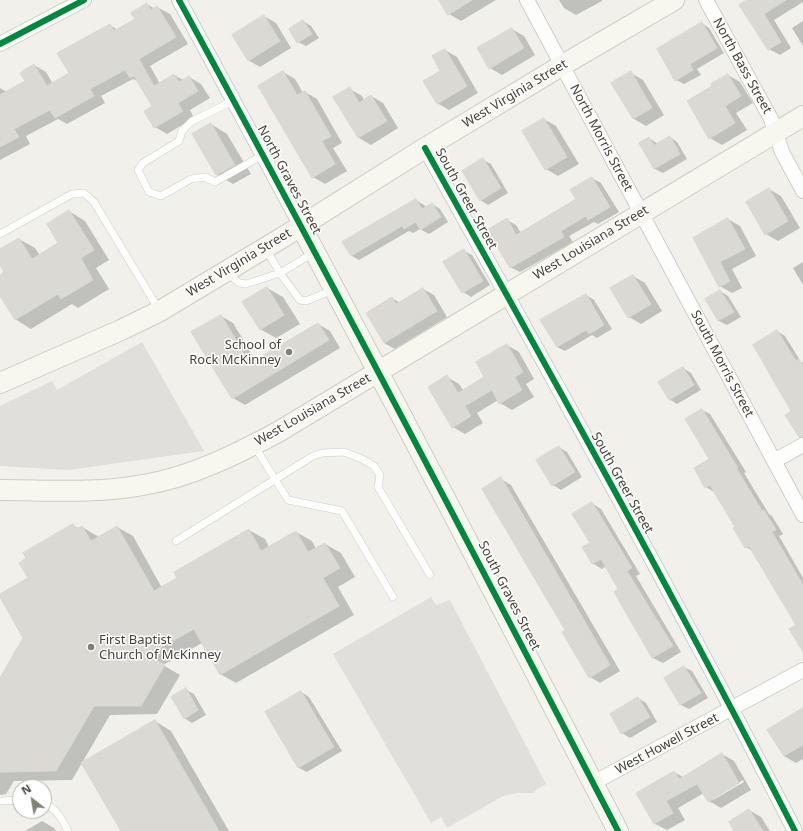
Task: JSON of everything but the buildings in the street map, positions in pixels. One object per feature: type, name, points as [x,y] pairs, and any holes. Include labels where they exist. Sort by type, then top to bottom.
[{"type":"main road","name":"West Virginia Street","points":[[0,383],[121,330],[160,311],[301,226],[425,148],[674,0]]},
{"type":"main road","name":"West Louisiana Street","points":[[0,490],[105,490],[143,485],[172,478],[199,469],[254,445],[507,295],[803,116]]},
{"type":"main road","name":"North Graves Street","points":[[301,226],[378,372]]},
{"type":"main road","name":"South Graves Street","points":[[378,372],[618,831]]},
{"type":"street","points":[[0,44],[84,0]]},
{"type":"street","name":"North Graves Street","points":[[179,0],[301,226]]},
{"type":"street","name":"North Morris Street","points":[[526,0],[641,213]]},
{"type":"street","name":"North Bass Street","points":[[706,0],[771,119],[782,152],[803,191]]},
{"type":"street","name":"South Greer Street","points":[[425,148],[507,295],[732,709],[795,831]]},
{"type":"street","name":"South Morris Street","points":[[641,213],[803,515]]},
{"type":"street","points":[[774,462],[803,445]]},
{"type":"street","name":"West Howell Street","points":[[593,782],[803,670]]},
{"type":"lane","points":[[234,101],[192,121],[182,130],[179,141],[143,163],[138,170],[149,192],[161,196],[191,179],[205,177],[215,182],[262,155]]},
{"type":"lane","points":[[0,234],[72,194],[84,193],[94,202],[160,311]]},
{"type":"lane","points":[[265,248],[280,273],[300,300],[306,302],[335,290]]},
{"type":"lane","points":[[226,271],[239,283],[246,284],[280,273],[315,252]]},
{"type":"lane","points":[[254,445],[288,500],[342,511],[393,597]]},
{"type":"lane","points":[[176,541],[313,456],[322,453],[344,452],[362,459],[374,466],[380,475],[378,487],[430,575]]},
{"type":"lane","points":[[0,801],[12,800]]},
{"type":"lane","points":[[52,809],[62,819],[68,831]]},
{"type":"shaded area","points":[[142,342],[204,451],[68,470],[0,466],[0,406],[52,381],[57,390]]},
{"type":"shaded area","points":[[431,597],[436,605],[450,600],[546,784],[533,793],[518,793],[503,796],[447,828],[441,817],[431,823],[333,654]]},
{"type":"cycle path","points":[[0,44],[84,0]]},
{"type":"cycle path","points":[[179,0],[401,414],[618,831]]},
{"type":"cycle path","points":[[425,148],[659,573],[795,831]]},
{"type":"place","name":"School of Rock McKinney","points":[[289,352]]},
{"type":"place","name":"First Baptist Church of McKinney","points":[[91,647]]}]
